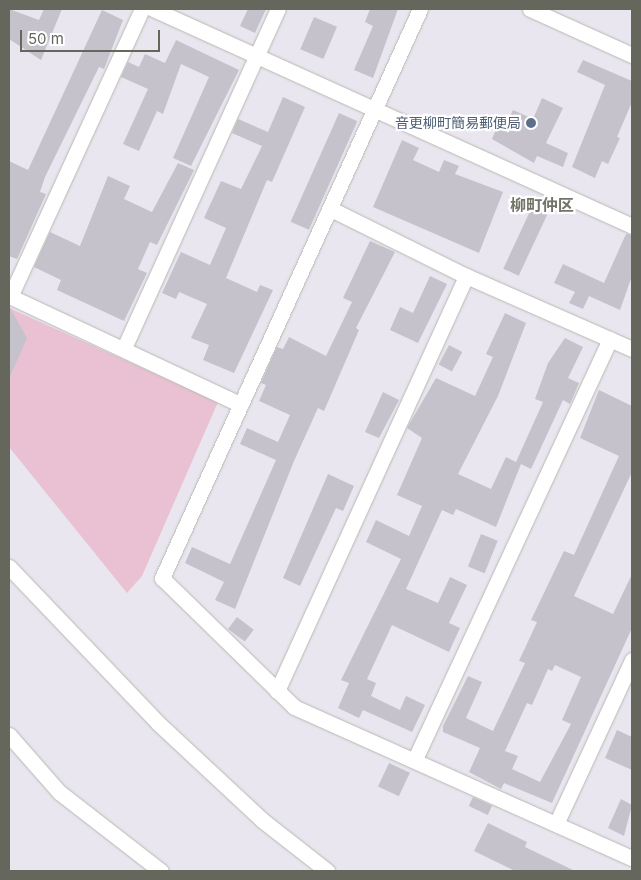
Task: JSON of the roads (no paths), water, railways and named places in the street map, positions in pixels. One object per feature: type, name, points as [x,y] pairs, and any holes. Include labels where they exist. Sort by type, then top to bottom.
[{"type":"street","points":[[142,9],[9,296],[124,348],[240,404]]},
{"type":"street","points":[[153,9],[632,226]]},
{"type":"street","points":[[124,348],[278,9]]},
{"type":"street","points":[[420,9],[331,209],[240,404],[162,578],[294,707],[415,759],[632,858]]},
{"type":"street","points":[[530,9],[632,55]]},
{"type":"street","points":[[331,209],[466,276],[632,349]]},
{"type":"street","points":[[277,691],[466,276]]},
{"type":"street","points":[[415,759],[610,339]]},
{"type":"street","points":[[9,567],[158,723],[262,820],[326,871]]},
{"type":"street","points":[[556,824],[632,660]]},
{"type":"street","points":[[9,735],[59,792],[161,871]]},
{"type":"place","name":"音更柳町簡易郵便局","points":[[531,123]]},
{"type":"district","name":"柳町仲区","points":[[542,205]]}]
